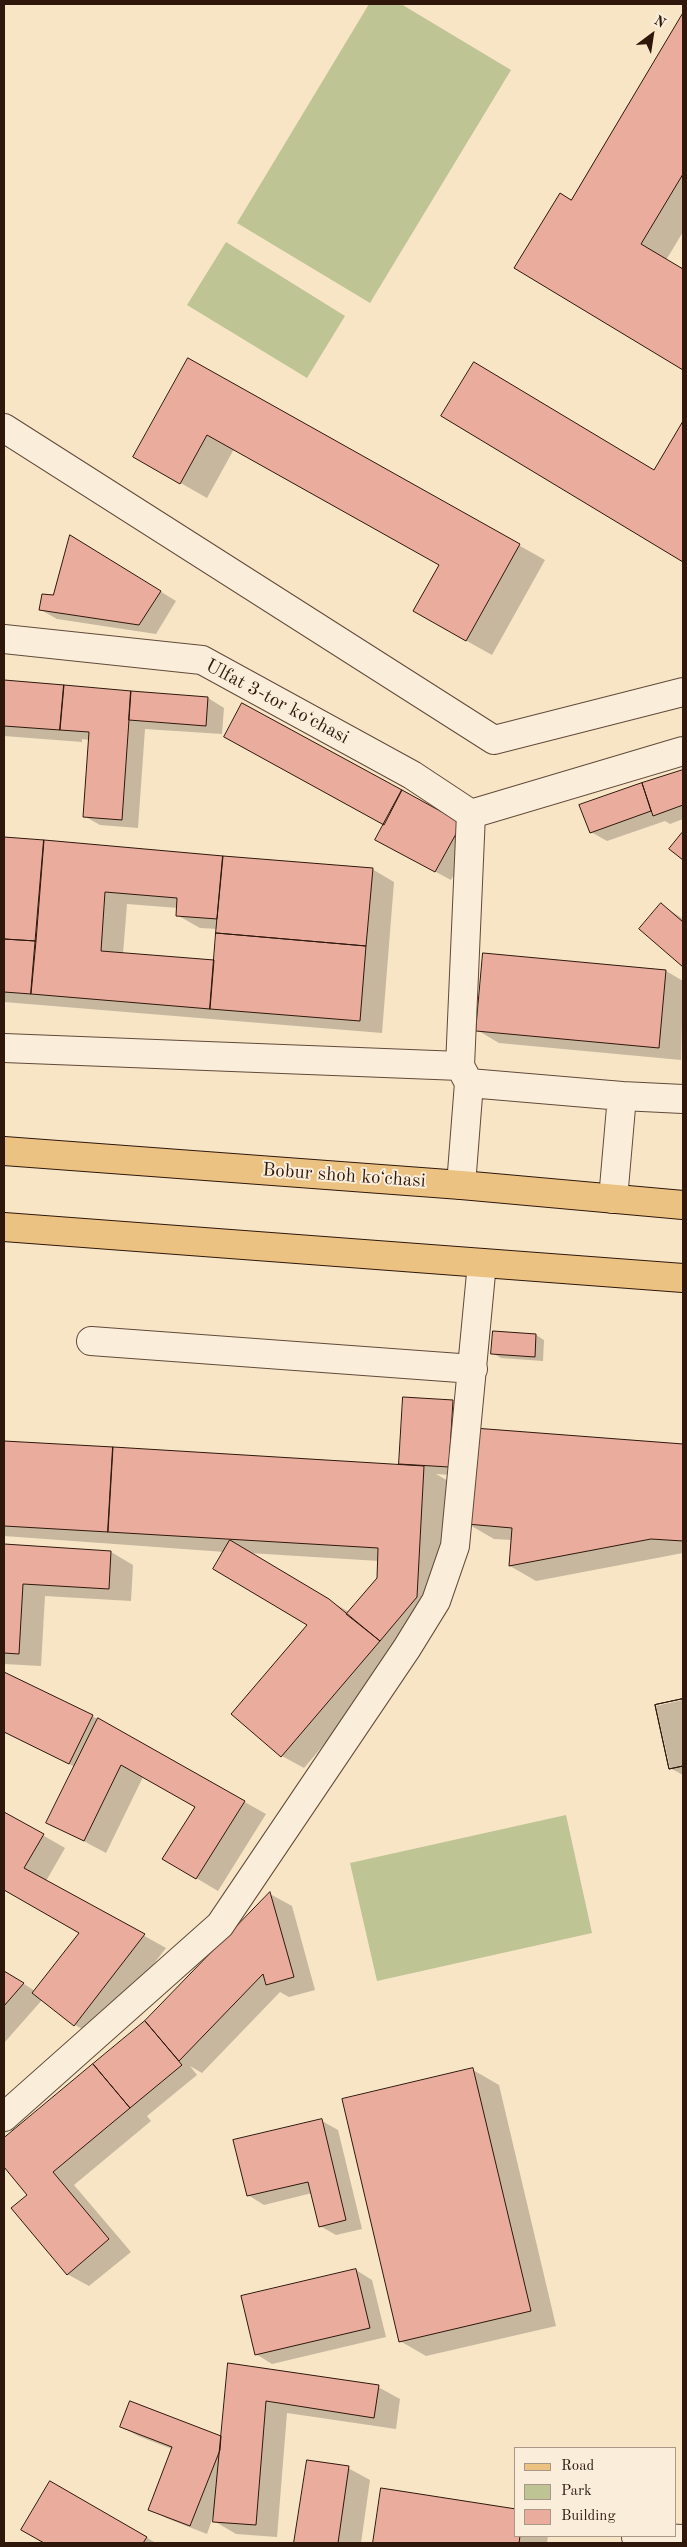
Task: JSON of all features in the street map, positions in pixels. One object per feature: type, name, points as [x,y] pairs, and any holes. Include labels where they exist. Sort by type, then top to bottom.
[{"type":"main road","name":"Bobur shoh koʻchasi","points":[[4,1151],[461,1185],[683,1205]]},
{"type":"main road","points":[[4,1227],[683,1278]]},
{"type":"street","points":[[4,428],[494,740],[683,692]]},
{"type":"street","name":"Ulfat 3-tor koʻchasi","points":[[4,639],[202,660],[412,775],[471,814]]},
{"type":"street","points":[[461,1185],[471,814],[683,752]]},
{"type":"street","points":[[4,1048],[464,1075],[622,1096],[683,1099]]},
{"type":"street","points":[[613,1199],[622,1096]]},
{"type":"street","points":[[4,2117],[220,1925],[407,1648],[436,1601],[455,1546],[482,1262]]},
{"type":"street","points":[[91,1341],[473,1369]]},
{"type":"street","points":[[636,2537],[683,2539]]},
{"type":"green space","points":[[369,4],[401,4],[511,70],[370,303],[237,223]]},
{"type":"green space","points":[[226,242],[345,316],[307,378],[187,305]]},
{"type":"green space","points":[[566,1815],[592,1933],[377,1981],[350,1863]]},
{"type":"building","points":[[683,13],[683,174],[641,244],[683,269],[683,370],[514,268],[560,193],[571,200]]},
{"type":"building","points":[[188,358],[520,544],[466,641],[413,611],[439,565],[207,435],[180,484],[133,457]]},
{"type":"building","points":[[474,362],[654,470],[683,421],[683,562],[441,416]]},
{"type":"building","points":[[70,535],[161,591],[139,625],[39,610],[42,594],[53,595]]},
{"type":"building","points":[[4,680],[64,685],[60,730],[4,726]]},
{"type":"building","points":[[64,685],[131,691],[122,820],[83,817],[89,732],[60,730]]},
{"type":"building","points":[[131,691],[208,697],[206,726],[129,720]]},
{"type":"building","points":[[242,703],[402,790],[384,825],[224,737]]},
{"type":"building","points":[[683,770],[683,805],[653,816],[642,783]]},
{"type":"building","points":[[642,783],[651,811],[590,833],[579,805]]},
{"type":"building","points":[[402,790],[462,823],[435,872],[375,840]]},
{"type":"building","points":[[683,834],[683,860],[669,849]]},
{"type":"building","points":[[4,837],[44,840],[36,941],[4,939]]},
{"type":"building","points":[[44,840],[223,856],[217,919],[176,916],[177,898],[105,892],[101,951],[214,960],[210,1009],[31,994]]},
{"type":"building","points":[[223,856],[373,868],[366,946],[216,933]]},
{"type":"building","points":[[661,903],[683,922],[683,967],[639,929]]},
{"type":"building","points":[[216,933],[366,946],[360,1021],[210,1009]]},
{"type":"building","points":[[4,939],[36,941],[31,994],[4,992]]},
{"type":"building","points":[[483,953],[666,970],[659,1048],[476,1031]]},
{"type":"building","points":[[493,1331],[536,1334],[535,1357],[491,1354]]},
{"type":"building","points":[[403,1397],[453,1400],[449,1467],[399,1464]]},
{"type":"building","points":[[474,1428],[683,1444],[683,1541],[651,1539],[509,1566],[512,1528],[467,1524]]},
{"type":"building","points":[[4,1441],[113,1447],[108,1532],[4,1526]]},
{"type":"building","points":[[113,1447],[424,1466],[417,1597],[380,1641],[346,1614],[377,1578],[378,1548],[108,1532]]},
{"type":"building","points":[[230,1540],[329,1599],[380,1641],[281,1757],[231,1714],[307,1625],[213,1569]]},
{"type":"building","points":[[4,1544],[111,1551],[109,1589],[23,1584],[19,1654],[4,1653]]},
{"type":"building","points":[[4,1672],[93,1715],[69,1764],[4,1732]]},
{"type":"building","points":[[683,1699],[683,1766],[669,1769],[655,1705]]},
{"type":"building","points":[[683,1699],[683,1766],[669,1769],[655,1705]]},
{"type":"building","points":[[98,1718],[245,1801],[196,1879],[162,1859],[195,1807],[121,1765],[84,1841],[46,1823]]},
{"type":"building","points":[[4,1812],[44,1834],[24,1868],[145,1934],[74,2026],[32,1993],[79,1933],[4,1890]]},
{"type":"building","points":[[270,1892],[294,1977],[266,1985],[263,1974],[179,2061],[145,2021]]},
{"type":"building","points":[[4,1971],[24,1983],[4,2006]]},
{"type":"building","points":[[145,2021],[182,2065],[130,2108],[93,2064]]},
{"type":"building","points":[[93,2064],[130,2108],[53,2172],[109,2239],[67,2275],[11,2208],[27,2195],[4,2167],[4,2138]]},
{"type":"building","points":[[473,2068],[531,2311],[399,2342],[342,2099]]},
{"type":"building","points":[[322,2119],[346,2220],[319,2227],[308,2182],[247,2196],[233,2140]]},
{"type":"building","points":[[356,2269],[370,2328],[255,2355],[241,2296]]},
{"type":"building","points":[[228,2363],[379,2385],[374,2418],[266,2401],[256,2525],[213,2522]]},
{"type":"building","points":[[130,2401],[221,2436],[220,2450],[190,2526],[148,2510],[172,2447],[120,2427]]},
{"type":"building","points":[[307,2460],[349,2466],[338,2543],[294,2543]]},
{"type":"building","points":[[50,2481],[147,2537],[143,2543],[44,2543],[21,2530]]},
{"type":"building","points":[[381,2488],[514,2509],[514,2537],[520,2537],[519,2543],[373,2543]]}]
